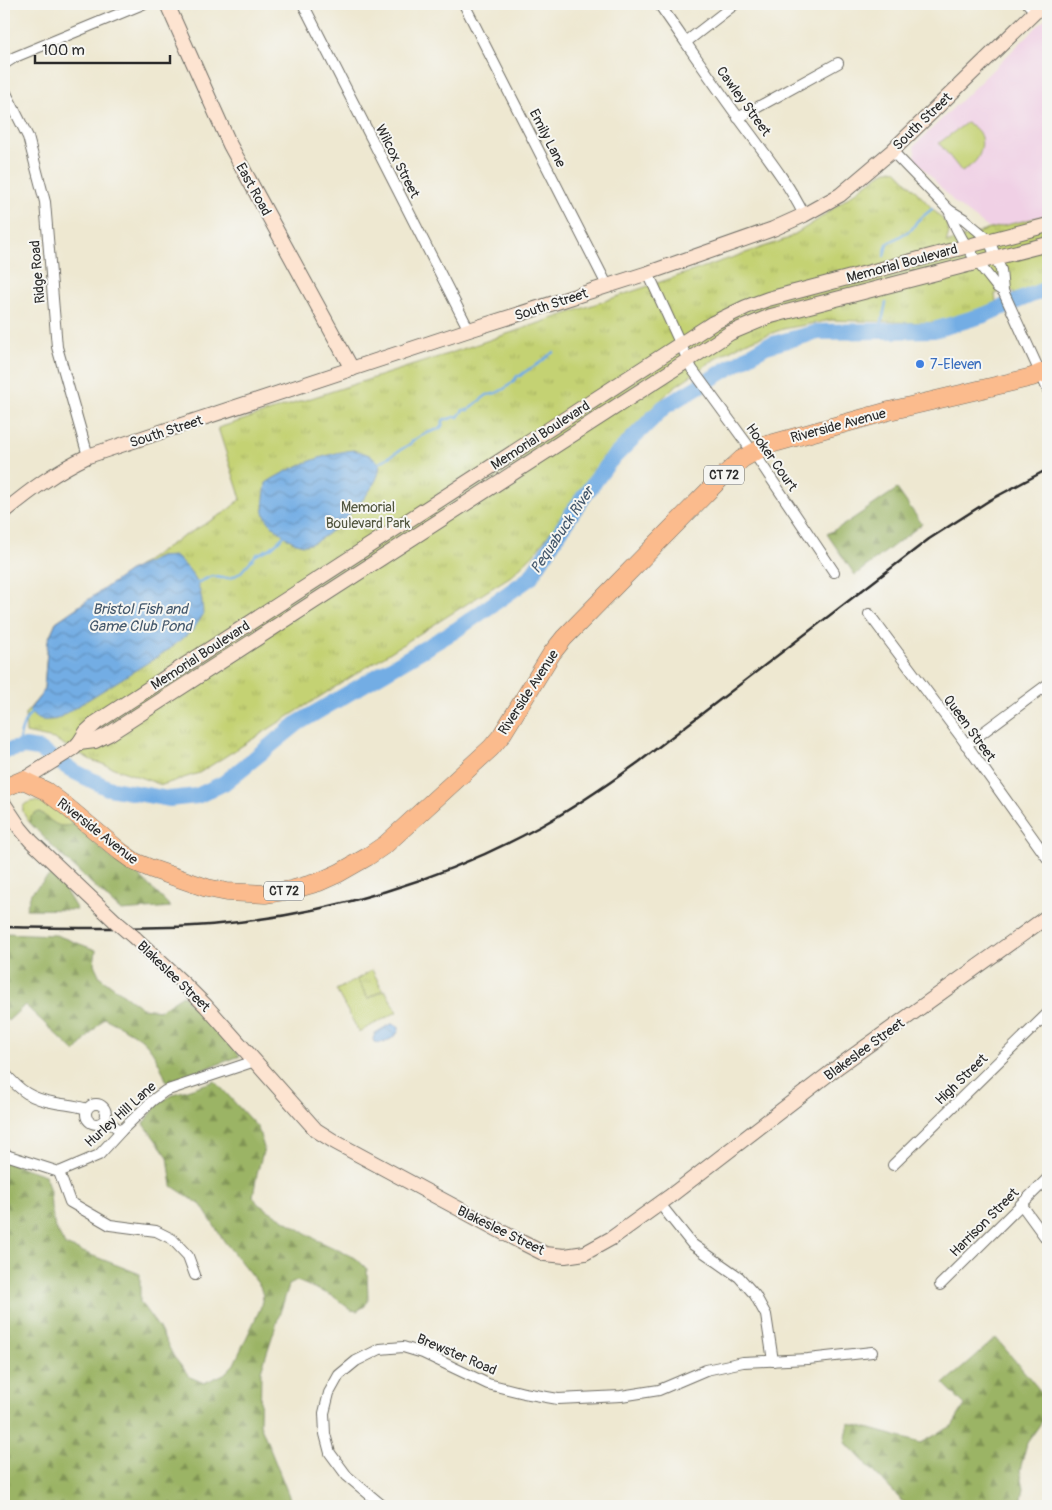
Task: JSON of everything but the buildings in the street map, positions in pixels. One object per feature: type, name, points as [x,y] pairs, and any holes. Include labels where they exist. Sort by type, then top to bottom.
[{"type":"highway","name":"Riverside Avenue","points":[[23,780],[46,791],[120,852],[135,862],[201,886],[227,892],[265,894],[304,886],[339,873],[362,861],[386,844],[491,748],[506,728],[552,653],[564,638],[742,459],[767,445],[790,438],[889,411],[1006,384],[1032,377],[1044,371]]},
{"type":"highway","points":[[4,788],[23,780]]},
{"type":"main road","name":"East Road","points":[[167,4],[230,145],[352,369]]},
{"type":"main road","name":"South Street","points":[[4,512],[42,482],[69,465],[88,456],[648,273],[773,230],[804,216],[840,195],[892,151],[1035,6]]},
{"type":"main road","name":"Memorial Boulevard","points":[[23,780],[76,745],[86,732],[105,717],[713,323],[768,299],[1048,225]]},
{"type":"main road","name":"Memorial Boulevard","points":[[76,745],[95,741],[109,734],[730,333],[771,316],[1048,244]]},
{"type":"main road","name":"Blakeslee Street","points":[[4,804],[31,841],[184,984],[316,1130],[508,1236],[545,1254],[566,1256],[585,1253],[612,1238],[660,1204],[839,1066],[1048,916]]},
{"type":"street","points":[[4,64],[15,57],[143,4]]},
{"type":"street","name":"Wilcox Street","points":[[303,4],[469,330]]},
{"type":"street","name":"Emily Lane","points":[[464,4],[607,285]]},
{"type":"street","name":"Cawley Street","points":[[659,4],[786,184],[804,216]]},
{"type":"street","points":[[686,42],[735,4]]},
{"type":"street","points":[[738,118],[838,63]]},
{"type":"street","name":"Ridge Road","points":[[4,89],[28,137],[45,202],[57,347],[88,456]]},
{"type":"street","points":[[892,151],[949,210],[964,219],[989,240],[1001,270],[1003,291],[1019,326],[1044,371],[1048,390]]},
{"type":"street","points":[[949,210],[952,222],[966,246],[997,287],[1003,291]]},
{"type":"street","name":"Hooker Court","points":[[648,273],[695,373],[834,572]]},
{"type":"street","name":"Queen Street","points":[[869,614],[1048,859]]},
{"type":"street","points":[[966,745],[1048,684]]},
{"type":"street","name":"High Street","points":[[893,1164],[1048,1013]]},
{"type":"street","name":"Hurley Hill Lane","points":[[59,1172],[99,1155],[121,1131],[165,1091],[255,1061]]},
{"type":"street","points":[[4,1072],[22,1092],[35,1099],[86,1109]]},
{"type":"street","points":[[92,1104],[100,1104],[106,1111],[105,1119],[100,1124],[92,1124],[85,1114],[86,1109],[92,1104]]},
{"type":"street","points":[[105,1119],[121,1131]]},
{"type":"street","points":[[4,1153],[59,1172],[70,1202],[110,1225],[156,1231],[172,1239],[188,1256],[195,1275]]},
{"type":"street","name":"Harrison Street","points":[[940,1285],[1048,1178]]},
{"type":"street","points":[[660,1204],[692,1244],[739,1277],[755,1295],[766,1315],[773,1361]]},
{"type":"street","points":[[1021,1204],[1048,1241]]},
{"type":"street","name":"Brewster Road","points":[[384,1506],[347,1476],[330,1453],[325,1434],[324,1413],[329,1392],[339,1375],[356,1361],[380,1349],[403,1347],[423,1353],[488,1384],[558,1399],[621,1396],[659,1390],[706,1370],[743,1362],[872,1352]]},
{"type":"shaded area","points":[[1048,16],[1048,214],[990,229],[956,204],[916,160],[914,146]]},
{"type":"green space","points":[[966,123],[979,132],[981,147],[976,161],[962,172],[939,143]]},
{"type":"green space","name":"Memorial Boulevard Park","points":[[891,169],[896,170],[946,223],[949,232],[946,243],[990,229],[1048,215],[1048,277],[1036,287],[1016,296],[1010,288],[995,294],[996,303],[949,320],[925,323],[831,320],[783,329],[742,344],[718,357],[674,387],[623,437],[533,555],[511,576],[199,773],[162,785],[91,760],[54,739],[26,733],[25,714],[41,695],[44,688],[48,640],[56,622],[174,542],[224,513],[241,499],[218,428],[451,353],[787,239],[816,221],[879,175]]},
{"type":"green space","points":[[897,489],[922,524],[855,575],[827,534]]},
{"type":"green space","points":[[35,801],[51,807],[74,824],[63,826],[56,824],[40,812],[31,817],[30,823],[23,812],[23,806]]},
{"type":"green space","points":[[40,812],[56,824],[68,826],[74,824],[116,862],[136,873],[171,907],[121,911],[30,823],[31,817],[35,813]]},
{"type":"green space","points":[[51,874],[62,885],[77,910],[26,909],[31,893]]},
{"type":"green space","points":[[4,933],[56,935],[96,950],[94,964],[100,977],[142,1008],[160,1010],[183,995],[240,1056],[167,1083],[156,1058],[144,1041],[104,1018],[75,1052],[25,1005],[8,1021],[4,1017]]},
{"type":"green space","points":[[372,970],[383,990],[368,998],[357,979]]},
{"type":"green space","points":[[357,979],[368,999],[385,990],[397,1012],[359,1032],[336,990]]},
{"type":"green space","points":[[215,1081],[258,1128],[264,1148],[253,1196],[258,1204],[317,1240],[357,1259],[367,1269],[368,1299],[365,1306],[357,1311],[351,1310],[333,1296],[297,1281],[289,1285],[261,1371],[260,1424],[293,1506],[4,1506],[4,1161],[45,1175],[50,1191],[55,1227],[65,1245],[140,1274],[140,1302],[159,1328],[174,1357],[190,1377],[204,1383],[224,1374],[234,1364],[260,1309],[263,1296],[260,1286],[224,1241],[201,1205],[172,1186],[168,1157],[144,1124],[158,1103],[177,1093]]},
{"type":"green space","points":[[996,1338],[1048,1400],[1048,1413],[1027,1443],[1020,1470],[1024,1488],[1020,1506],[907,1506],[845,1442],[849,1423],[921,1443],[952,1426],[965,1405],[944,1384]]},
{"type":"water","points":[[353,450],[375,458],[379,464],[379,473],[364,499],[352,512],[325,536],[313,543],[304,545],[289,539],[274,527],[265,516],[263,506],[266,483],[308,462],[332,454]]},
{"type":"water","name":"Bristol Fish and Game Club Pond","points":[[174,556],[188,568],[199,589],[203,615],[193,630],[168,650],[57,719],[44,720],[34,717],[29,710],[44,688],[48,640],[56,622],[131,570],[160,557]]},
{"type":"water","points":[[391,1024],[399,1028],[395,1036],[385,1042],[374,1042],[375,1033]]},
{"type":"waterway","points":[[884,256],[887,244],[912,229],[917,221],[932,209]]},
{"type":"waterway","name":"Pequabuck River","points":[[4,751],[25,747],[38,749],[75,772],[108,788],[169,799],[197,796],[224,783],[298,723],[456,630],[530,578],[574,510],[609,462],[664,407],[766,346],[818,332],[934,330],[984,315],[1048,288]]},
{"type":"waterway","points":[[880,331],[886,303]]},
{"type":"waterway","points":[[376,465],[424,434],[439,429],[445,419],[458,417],[463,410],[469,410],[487,395],[505,388],[517,376],[520,376],[554,352]]},
{"type":"waterway","points":[[195,584],[212,576],[231,578],[240,573],[256,555],[271,548],[286,534]]},
{"type":"waterway","points":[[19,748],[22,728],[33,711]]},
{"type":"railway","points":[[4,927],[181,927],[261,919],[344,903],[385,892],[465,863],[541,826],[603,787],[639,762],[929,539],[990,500],[1048,469]]},
{"type":"place","name":"7-Eleven","points":[[920,364]]}]
